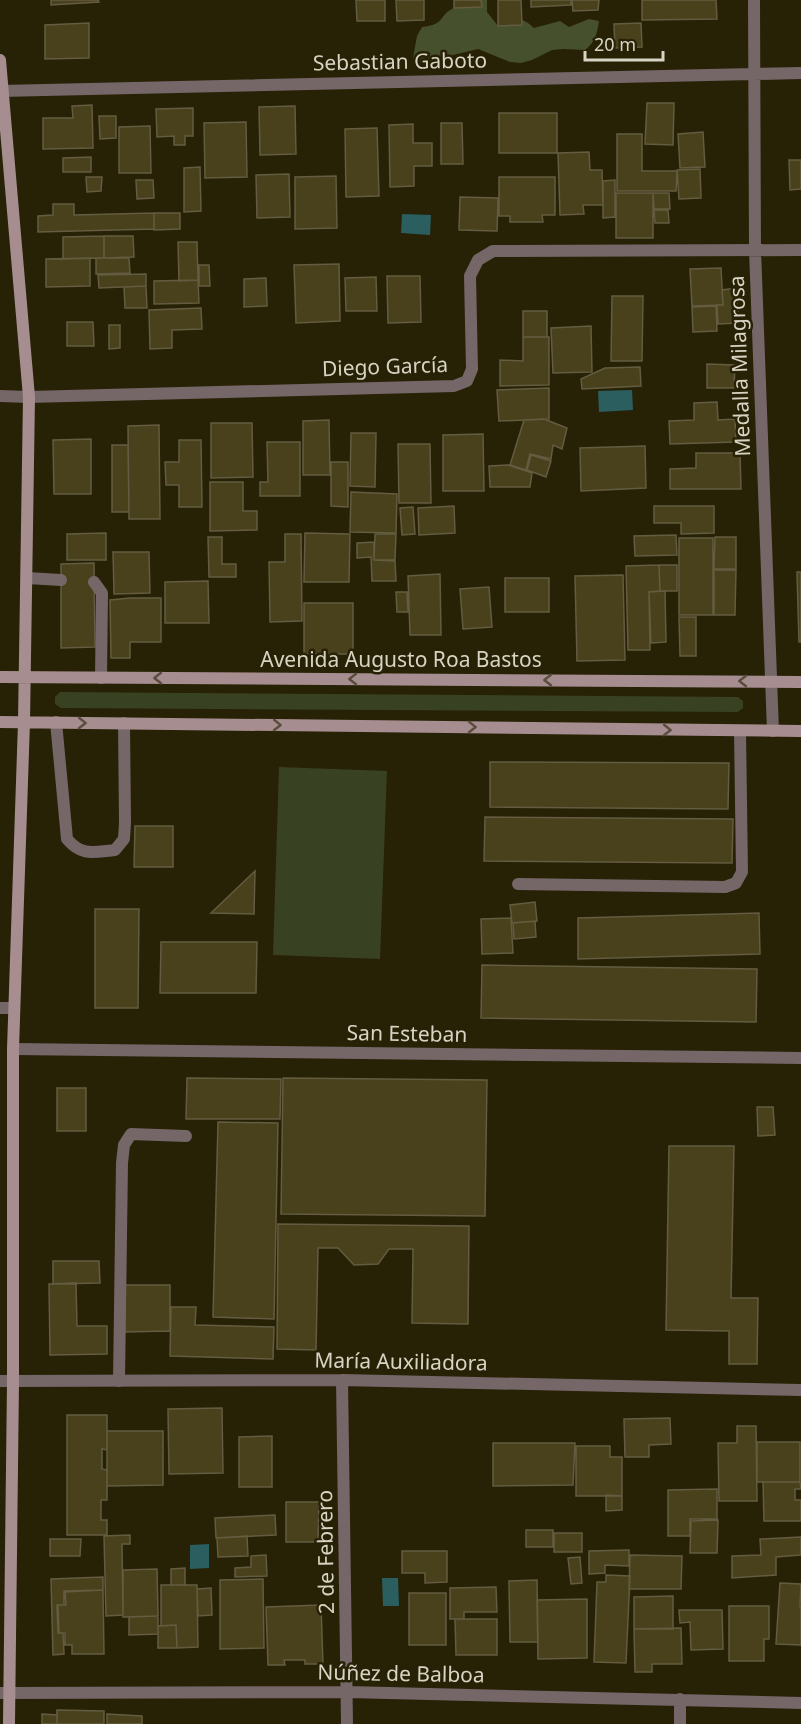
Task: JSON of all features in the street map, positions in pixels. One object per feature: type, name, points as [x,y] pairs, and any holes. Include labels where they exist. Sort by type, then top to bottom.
[{"type":"main road","points":[[0,60],[29,397],[24,722],[14,1008],[6,1381],[5,1693],[9,1724]]},
{"type":"main road","name":"Avenida Augusto Roa Bastos","points":[[0,677],[801,682]]},
{"type":"main road","points":[[0,722],[801,731]]},
{"type":"street","name":"Medalla Milagrosa","points":[[754,0],[755,250],[773,731]]},
{"type":"street","name":"Sebastian Gaboto","points":[[1,91],[801,73]]},
{"type":"street","name":"Diego García","points":[[0,396],[454,386],[466,381],[472,369],[470,276],[478,260],[493,250],[801,250]]},
{"type":"street","points":[[27,578],[61,580]]},
{"type":"street","points":[[94,582],[102,593],[101,678]]},
{"type":"street","points":[[56,722],[67,839],[75,849],[90,853],[115,850],[124,838],[124,723]]},
{"type":"street","points":[[518,884],[725,887],[736,883],[741,872],[740,731]]},
{"type":"street","points":[[0,1008],[14,1008]]},
{"type":"street","name":"San Esteban","points":[[13,1049],[801,1058]]},
{"type":"street","points":[[119,1381],[124,1144],[131,1134],[186,1136]]},
{"type":"street","name":"María Auxiliadora","points":[[6,1381],[342,1380],[801,1390]]},
{"type":"street","name":"2 de Febrero","points":[[342,1380],[347,1724]]},
{"type":"street","name":"Núñez de Balboa","points":[[5,1693],[348,1692],[801,1703]]},
{"type":"street","points":[[680,1699],[680,1724]]},
{"type":"green space","points":[[454,0],[487,0],[487,12],[498,26],[517,20],[525,21],[534,28],[560,21],[569,27],[589,19],[599,21],[595,37],[585,50],[552,50],[521,63],[510,62],[478,49],[421,66],[413,58],[417,36],[422,27],[439,22],[449,10],[454,8]]},
{"type":"green space","points":[[60,692],[738,697],[743,701],[743,708],[738,712],[61,708],[55,704],[55,697]]},
{"type":"green space","points":[[279,767],[387,771],[380,959],[273,955]]},
{"type":"water","points":[[402,214],[431,215],[430,235],[401,233]]},
{"type":"water","points":[[632,390],[633,410],[599,412],[598,391]]},
{"type":"water","points":[[209,1544],[209,1568],[190,1569],[190,1545]]},
{"type":"water","points":[[382,1578],[398,1578],[399,1606],[383,1606]]},
{"type":"building","points":[[51,0],[98,0],[99,2],[51,5]]},
{"type":"building","points":[[356,0],[385,0],[385,21],[357,21]]},
{"type":"building","points":[[396,0],[424,0],[424,20],[397,21]]},
{"type":"building","points":[[454,0],[481,0],[482,7],[454,8]]},
{"type":"building","points":[[498,0],[521,0],[522,25],[498,26]]},
{"type":"building","points":[[531,0],[571,0],[571,5],[531,7]]},
{"type":"building","points":[[572,0],[599,0],[598,10],[573,11]]},
{"type":"building","points":[[642,0],[716,0],[717,19],[642,20]]},
{"type":"building","points":[[89,23],[89,58],[45,59],[45,25]]},
{"type":"building","points":[[641,23],[642,47],[615,48],[614,24]]},
{"type":"building","points":[[647,103],[674,103],[673,145],[645,144]]},
{"type":"building","points":[[92,105],[93,148],[43,149],[43,118],[73,118],[72,106]]},
{"type":"building","points":[[295,106],[296,154],[260,155],[259,107]]},
{"type":"building","points":[[193,108],[193,136],[185,136],[185,145],[174,145],[174,136],[157,137],[156,109]]},
{"type":"building","points":[[499,113],[557,113],[557,153],[499,153]]},
{"type":"building","points":[[99,116],[116,116],[116,138],[100,139]]},
{"type":"building","points":[[246,122],[247,177],[205,178],[204,123]]},
{"type":"building","points":[[441,123],[462,123],[463,164],[441,164]]},
{"type":"building","points":[[413,124],[413,143],[432,143],[432,166],[414,166],[414,186],[390,187],[389,125]]},
{"type":"building","points":[[150,126],[151,173],[119,173],[119,127]]},
{"type":"building","points":[[377,128],[379,196],[346,197],[345,129]]},
{"type":"building","points":[[703,132],[705,167],[680,168],[678,134]]},
{"type":"building","points":[[617,134],[642,134],[642,171],[677,171],[676,191],[617,191]]},
{"type":"building","points":[[589,152],[590,170],[602,170],[603,205],[583,205],[584,214],[560,215],[558,153]]},
{"type":"building","points":[[91,157],[91,172],[63,172],[63,158]]},
{"type":"building","points":[[789,160],[801,160],[801,189],[790,190]]},
{"type":"building","points":[[200,167],[201,211],[184,212],[184,168]]},
{"type":"building","points":[[700,169],[701,198],[679,199],[677,170]]},
{"type":"building","points":[[289,174],[290,217],[257,218],[256,175]]},
{"type":"building","points":[[336,176],[337,228],[295,229],[295,177]]},
{"type":"building","points":[[86,177],[102,177],[101,191],[87,192]]},
{"type":"building","points":[[499,177],[555,177],[555,215],[542,215],[543,222],[510,222],[510,216],[499,216]]},
{"type":"building","points":[[136,180],[153,180],[154,198],[137,199]]},
{"type":"building","points":[[615,180],[615,217],[603,218],[603,181]]},
{"type":"building","points":[[616,193],[653,193],[653,238],[616,238]]},
{"type":"building","points":[[653,193],[669,193],[670,209],[654,209]]},
{"type":"building","points":[[460,197],[498,198],[497,231],[459,230]]},
{"type":"building","points":[[53,204],[74,204],[74,215],[154,213],[154,229],[38,232],[38,216],[53,215]]},
{"type":"building","points":[[654,210],[668,210],[669,223],[655,223]]},
{"type":"building","points":[[154,213],[180,213],[180,229],[154,230]]},
{"type":"building","points":[[104,236],[133,236],[134,257],[104,258]]},
{"type":"building","points":[[104,236],[104,258],[63,259],[63,237]]},
{"type":"building","points":[[178,242],[197,242],[198,280],[179,281]]},
{"type":"building","points":[[90,258],[90,286],[46,287],[46,259]]},
{"type":"building","points":[[96,258],[129,258],[130,273],[96,274]]},
{"type":"building","points":[[339,264],[340,321],[296,323],[294,265]]},
{"type":"building","points":[[199,265],[209,265],[210,286],[199,286]]},
{"type":"building","points":[[721,268],[723,305],[692,306],[690,269]]},
{"type":"building","points":[[146,274],[146,286],[99,288],[98,275]]},
{"type":"building","points":[[387,276],[420,276],[421,322],[388,323]]},
{"type":"building","points":[[376,277],[377,311],[346,311],[345,278]]},
{"type":"building","points":[[266,278],[267,306],[244,307],[244,279]]},
{"type":"building","points":[[198,280],[199,303],[154,304],[154,281]]},
{"type":"building","points":[[146,286],[147,308],[125,308],[124,287]]},
{"type":"building","points":[[736,288],[739,323],[718,324],[717,305],[723,305],[722,290]]},
{"type":"building","points":[[612,296],[643,296],[642,361],[611,361]]},
{"type":"building","points":[[716,306],[717,331],[693,332],[692,307]]},
{"type":"building","points":[[201,308],[202,329],[172,330],[172,348],[150,349],[149,310]]},
{"type":"building","points":[[523,311],[547,311],[547,337],[523,337]]},
{"type":"building","points":[[67,322],[93,322],[94,346],[67,346]]},
{"type":"building","points":[[109,325],[120,325],[120,348],[109,349]]},
{"type":"building","points":[[591,326],[592,372],[553,373],[551,328]]},
{"type":"building","points":[[523,337],[549,337],[549,385],[500,386],[500,360],[523,361]]},
{"type":"building","points":[[707,364],[735,365],[734,388],[707,388]]},
{"type":"building","points":[[640,367],[641,386],[582,389],[581,379],[605,368]]},
{"type":"building","points":[[549,388],[549,419],[499,421],[497,390]]},
{"type":"building","points":[[717,402],[718,420],[735,419],[736,442],[670,444],[669,421],[694,420],[694,403]]},
{"type":"building","points":[[544,419],[567,428],[562,449],[553,445],[551,459],[530,454],[526,470],[510,465],[524,420]]},
{"type":"building","points":[[329,420],[330,475],[303,475],[303,421]]},
{"type":"building","points":[[211,423],[252,423],[253,477],[211,478]]},
{"type":"building","points":[[159,425],[160,519],[129,519],[128,426]]},
{"type":"building","points":[[351,433],[376,433],[375,487],[350,486]]},
{"type":"building","points":[[483,434],[484,491],[443,491],[443,435]]},
{"type":"building","points":[[91,439],[91,494],[54,494],[53,440]]},
{"type":"building","points":[[179,440],[201,440],[202,507],[179,507],[179,485],[166,485],[165,462],[179,462]]},
{"type":"building","points":[[267,442],[300,442],[300,496],[260,496],[260,482],[268,482]]},
{"type":"building","points":[[398,444],[430,444],[431,503],[399,503]]},
{"type":"building","points":[[112,445],[128,445],[129,512],[112,512]]},
{"type":"building","points":[[645,446],[646,488],[581,491],[580,448]]},
{"type":"building","points":[[696,453],[740,453],[741,489],[670,489],[670,469],[696,468]]},
{"type":"building","points":[[531,455],[551,461],[546,477],[527,470]]},
{"type":"building","points":[[331,462],[348,462],[348,507],[331,506]]},
{"type":"building","points":[[508,465],[532,473],[530,487],[490,487],[489,466]]},
{"type":"building","points":[[210,482],[243,482],[243,511],[257,511],[257,530],[210,531]]},
{"type":"building","points":[[351,492],[397,494],[396,533],[350,532]]},
{"type":"building","points":[[454,506],[455,533],[419,535],[418,508]]},
{"type":"building","points":[[654,506],[714,506],[714,533],[681,534],[681,523],[654,523]]},
{"type":"building","points":[[413,507],[415,534],[402,535],[400,508]]},
{"type":"building","points":[[106,533],[106,560],[67,560],[67,534]]},
{"type":"building","points":[[305,533],[350,534],[349,582],[304,582]]},
{"type":"building","points":[[285,534],[301,534],[302,621],[270,622],[269,562],[285,562]]},
{"type":"building","points":[[375,534],[396,534],[395,560],[374,560]]},
{"type":"building","points":[[676,535],[677,555],[635,556],[634,536]]},
{"type":"building","points":[[208,537],[222,537],[222,564],[236,564],[236,577],[209,577]]},
{"type":"building","points":[[715,537],[736,537],[736,569],[714,569]]},
{"type":"building","points":[[679,538],[713,538],[713,615],[679,615]]},
{"type":"building","points":[[374,542],[374,560],[395,561],[396,581],[372,581],[371,557],[357,558],[357,543]]},
{"type":"building","points":[[113,552],[149,552],[150,593],[114,594]]},
{"type":"building","points":[[94,563],[95,647],[61,648],[61,564]]},
{"type":"building","points":[[659,565],[677,565],[677,591],[660,591]]},
{"type":"building","points":[[659,565],[660,591],[649,592],[650,650],[628,650],[626,566]]},
{"type":"building","points":[[714,570],[736,570],[735,615],[714,615]]},
{"type":"building","points":[[797,572],[801,572],[801,642],[799,642]]},
{"type":"building","points":[[440,574],[441,635],[410,635],[408,576]]},
{"type":"building","points":[[623,575],[625,660],[577,661],[575,576]]},
{"type":"building","points":[[505,578],[549,578],[549,612],[505,612]]},
{"type":"building","points":[[208,581],[209,623],[165,623],[165,582]]},
{"type":"building","points":[[489,587],[492,627],[463,629],[460,589]]},
{"type":"building","points":[[665,591],[666,642],[651,643],[649,592]]},
{"type":"building","points":[[396,592],[407,592],[408,612],[397,612]]},
{"type":"building","points":[[161,598],[161,642],[130,642],[130,658],[111,658],[110,600]]},
{"type":"building","points":[[304,603],[353,603],[353,654],[304,654]]},
{"type":"building","points":[[679,617],[696,617],[696,656],[680,656]]},
{"type":"building","points":[[490,762],[729,763],[728,809],[490,807]]},
{"type":"building","points":[[485,817],[733,819],[732,863],[484,861]]},
{"type":"building","points":[[135,826],[173,826],[173,867],[134,867]]},
{"type":"building","points":[[255,871],[254,914],[211,913]]},
{"type":"building","points":[[535,902],[537,921],[512,923],[510,905]]},
{"type":"building","points":[[95,909],[139,909],[138,1008],[95,1008]]},
{"type":"building","points":[[759,913],[760,954],[578,959],[578,918]]},
{"type":"building","points":[[511,918],[513,953],[482,954],[481,919]]},
{"type":"building","points":[[535,921],[536,937],[514,939],[513,923]]},
{"type":"building","points":[[161,942],[257,942],[256,993],[160,993]]},
{"type":"building","points":[[482,965],[757,969],[756,1022],[481,1018]]},
{"type":"building","points":[[187,1078],[281,1079],[280,1119],[186,1119]]},
{"type":"building","points":[[283,1078],[487,1080],[485,1216],[281,1214]]},
{"type":"building","points":[[57,1088],[86,1088],[86,1131],[57,1131]]},
{"type":"building","points":[[757,1107],[773,1107],[775,1135],[758,1136]]},
{"type":"building","points":[[218,1122],[278,1123],[274,1319],[213,1317]]},
{"type":"building","points":[[669,1146],[734,1146],[731,1298],[758,1298],[757,1364],[729,1364],[729,1331],[666,1330]]},
{"type":"building","points":[[278,1224],[469,1226],[468,1324],[412,1323],[413,1249],[389,1249],[378,1264],[354,1265],[338,1248],[318,1248],[316,1350],[277,1349]]},
{"type":"building","points":[[53,1261],[99,1261],[100,1283],[53,1284]]},
{"type":"building","points":[[76,1283],[77,1326],[107,1326],[107,1354],[50,1355],[49,1284]]},
{"type":"building","points":[[123,1285],[170,1285],[170,1331],[124,1332]]},
{"type":"building","points":[[171,1307],[196,1307],[195,1325],[274,1327],[273,1359],[170,1356]]},
{"type":"building","points":[[222,1408],[223,1473],[169,1474],[168,1409]]},
{"type":"building","points":[[67,1415],[107,1415],[107,1450],[102,1449],[102,1469],[107,1470],[107,1500],[101,1500],[101,1520],[107,1520],[107,1535],[67,1535]]},
{"type":"building","points":[[670,1418],[671,1444],[649,1445],[649,1457],[625,1457],[624,1419]]},
{"type":"building","points":[[737,1426],[756,1426],[757,1501],[719,1501],[718,1443],[737,1443]]},
{"type":"building","points":[[107,1431],[163,1431],[163,1485],[107,1486]]},
{"type":"building","points":[[272,1436],[272,1487],[239,1487],[239,1437]]},
{"type":"building","points":[[757,1442],[800,1442],[800,1482],[757,1482]]},
{"type":"building","points":[[493,1443],[575,1443],[573,1485],[493,1486]]},
{"type":"building","points":[[576,1446],[610,1446],[610,1457],[622,1457],[622,1496],[576,1496]]},
{"type":"building","points":[[763,1482],[800,1482],[801,1489],[795,1489],[795,1500],[801,1500],[801,1521],[764,1521]]},
{"type":"building","points":[[717,1489],[717,1519],[690,1519],[690,1536],[668,1536],[668,1490]]},
{"type":"building","points":[[606,1495],[622,1496],[622,1510],[606,1511]]},
{"type":"building","points":[[286,1502],[319,1502],[318,1542],[286,1542]]},
{"type":"building","points":[[275,1515],[276,1535],[216,1538],[215,1518]]},
{"type":"building","points":[[718,1520],[717,1553],[690,1553],[691,1521]]},
{"type":"building","points":[[526,1530],[553,1530],[553,1547],[526,1547]]},
{"type":"building","points":[[554,1533],[582,1533],[582,1552],[554,1552]]},
{"type":"building","points":[[130,1535],[130,1544],[122,1544],[123,1615],[106,1616],[104,1536]]},
{"type":"building","points":[[247,1536],[248,1556],[218,1557],[217,1538]]},
{"type":"building","points":[[801,1537],[801,1555],[776,1557],[776,1575],[732,1578],[732,1556],[761,1555],[760,1539]]},
{"type":"building","points":[[50,1539],[81,1539],[80,1556],[50,1556]]},
{"type":"building","points":[[629,1550],[629,1566],[605,1565],[605,1573],[589,1574],[589,1551]]},
{"type":"building","points":[[402,1551],[447,1551],[447,1582],[425,1583],[425,1573],[402,1573]]},
{"type":"building","points":[[266,1555],[267,1576],[235,1577],[235,1568],[251,1567],[251,1556]]},
{"type":"building","points":[[630,1555],[682,1556],[681,1589],[629,1589]]},
{"type":"building","points":[[580,1557],[582,1583],[571,1584],[568,1558]]},
{"type":"building","points":[[185,1568],[185,1585],[171,1585],[171,1569]]},
{"type":"building","points":[[157,1569],[158,1616],[123,1617],[123,1570]]},
{"type":"building","points":[[606,1575],[630,1576],[626,1663],[594,1662],[597,1582],[606,1582]]},
{"type":"building","points":[[103,1577],[103,1590],[64,1591],[64,1605],[57,1605],[58,1633],[63,1633],[64,1654],[53,1655],[51,1579]]},
{"type":"building","points":[[263,1579],[264,1648],[220,1649],[220,1580]]},
{"type":"building","points":[[537,1580],[538,1642],[510,1642],[509,1581]]},
{"type":"building","points":[[780,1583],[801,1584],[801,1645],[776,1644]]},
{"type":"building","points":[[161,1585],[197,1585],[198,1647],[177,1648],[176,1625],[161,1626]]},
{"type":"building","points":[[496,1587],[497,1612],[464,1612],[464,1619],[450,1619],[450,1588]]},
{"type":"building","points":[[211,1588],[212,1615],[198,1616],[197,1589]]},
{"type":"building","points":[[103,1590],[104,1654],[72,1654],[72,1645],[65,1645],[65,1633],[59,1633],[58,1605],[66,1605],[65,1592]]},
{"type":"building","points":[[409,1593],[446,1593],[446,1645],[409,1645]]},
{"type":"building","points":[[673,1596],[673,1629],[634,1629],[634,1597]]},
{"type":"building","points":[[587,1599],[587,1658],[538,1659],[537,1600]]},
{"type":"building","points":[[321,1605],[323,1664],[305,1664],[305,1660],[284,1660],[285,1665],[268,1665],[266,1607]]},
{"type":"building","points":[[729,1606],[769,1606],[769,1639],[764,1639],[764,1661],[729,1661]]},
{"type":"building","points":[[679,1610],[722,1610],[723,1649],[691,1650],[690,1622],[680,1623]]},
{"type":"building","points":[[158,1616],[158,1634],[129,1635],[129,1617]]},
{"type":"building","points":[[455,1619],[497,1619],[497,1655],[456,1655]]},
{"type":"building","points":[[176,1625],[177,1648],[158,1648],[158,1626]]},
{"type":"building","points":[[681,1628],[682,1664],[652,1664],[652,1672],[635,1672],[634,1629]]},
{"type":"building","points":[[57,1710],[104,1711],[104,1724],[57,1724]]},
{"type":"building","points":[[42,1714],[57,1715],[57,1724],[42,1724]]},
{"type":"building","points":[[107,1714],[142,1716],[142,1724],[107,1724]]}]
